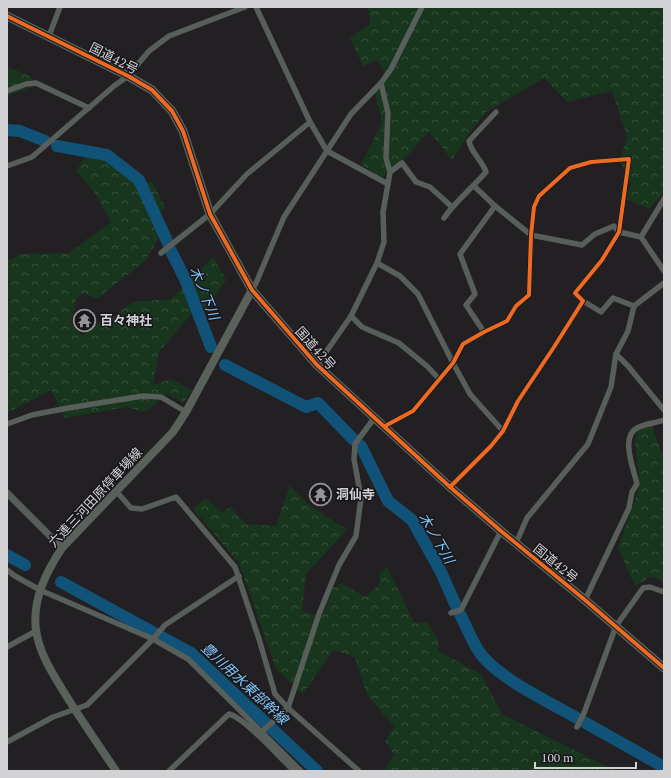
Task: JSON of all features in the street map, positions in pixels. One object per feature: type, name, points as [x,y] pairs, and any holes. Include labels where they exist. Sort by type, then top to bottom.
[{"type":"highway","name":"国道42号","points":[[7,16],[128,76],[152,90],[172,111],[183,131],[210,214],[252,290],[317,366],[501,531],[616,626],[664,668]]},
{"type":"main road","name":"六連三河田原停車場線","points":[[116,771],[74,709],[48,665],[41,650],[36,631],[36,605],[40,590],[51,565],[62,548],[173,432],[186,412],[252,290]]},
{"type":"street","points":[[49,36],[60,7]]},
{"type":"street","points":[[7,166],[32,157],[114,86],[128,76],[149,51],[169,36],[245,7]]},
{"type":"street","points":[[256,7],[310,122],[327,151],[388,184]]},
{"type":"street","points":[[252,290],[256,284],[284,217],[351,114],[381,83],[391,69],[422,7]]},
{"type":"street","points":[[7,91],[36,82],[89,108]]},
{"type":"street","points":[[317,366],[351,316],[377,263],[384,242],[383,212],[390,172],[386,158],[388,113],[381,83]]},
{"type":"street","points":[[444,218],[452,207],[486,172],[484,165],[470,148],[469,141],[496,112]]},
{"type":"street","points":[[161,253],[210,214],[247,174],[310,122]]},
{"type":"street","points":[[385,426],[413,411],[453,363],[463,344],[507,321],[516,306],[529,295],[531,235],[534,207],[539,196],[570,168],[591,162],[629,159],[619,232],[602,260],[575,293],[583,301],[600,312],[613,298],[634,306]]},
{"type":"street","points":[[390,172],[402,163],[416,182],[430,186],[452,207]]},
{"type":"street","points":[[474,186],[494,206],[531,235],[582,245],[595,234],[614,226],[619,232],[641,237],[662,264],[664,271]]},
{"type":"street","points":[[641,237],[664,199]]},
{"type":"street","points":[[484,332],[466,305],[475,294],[460,254],[494,206]]},
{"type":"street","points":[[377,263],[400,276],[418,294],[470,394],[503,431]]},
{"type":"street","points":[[516,544],[527,518],[588,444],[611,387],[616,354],[628,331],[634,306],[664,283]]},
{"type":"street","points":[[450,486],[491,446],[503,431],[518,401],[583,301]]},
{"type":"street","points":[[351,316],[362,327],[399,343],[427,366],[439,379]]},
{"type":"street","points":[[616,354],[628,366],[664,410]]},
{"type":"street","points":[[7,424],[32,415],[61,409],[143,396],[161,397],[186,412]]},
{"type":"street","points":[[260,733],[288,708],[319,614],[339,564],[356,536],[362,498],[354,459],[355,444],[375,418]]},
{"type":"street","points":[[585,600],[629,508],[632,492],[637,484],[628,448],[629,436],[636,428],[664,420]]},
{"type":"street","points":[[116,491],[131,508],[142,509],[176,497],[236,567],[275,694],[288,708],[359,771]]},
{"type":"street","points":[[7,493],[62,548]]},
{"type":"street","points":[[451,613],[461,610],[501,531]]},
{"type":"street","points":[[7,570],[40,590],[153,639],[188,659],[260,733],[294,771]]},
{"type":"street","points":[[7,574],[15,576]]},
{"type":"street","points":[[7,742],[53,717],[87,705],[165,625],[239,576]]},
{"type":"street","points":[[577,727],[584,713],[616,626],[643,588],[650,587],[664,592]]},
{"type":"street","points":[[7,647],[36,631]]},
{"type":"street","points":[[169,771],[229,714],[235,715],[260,733],[301,771]]},
{"type":"green space","points":[[368,7],[664,7],[664,193],[649,209],[626,199],[631,184],[620,161],[627,137],[612,91],[567,102],[544,78],[486,112],[468,135],[452,160],[429,131],[408,155],[381,178],[361,164],[382,123],[375,93],[387,79],[378,60],[363,66],[350,38],[370,24]]},
{"type":"green space","points":[[7,67],[31,76],[34,86],[7,96]]},
{"type":"green space","points":[[85,157],[111,162],[135,184],[152,182],[165,207],[155,219],[161,234],[145,261],[97,299],[83,293],[76,299],[71,323],[82,336],[96,324],[109,320],[133,302],[171,299],[213,257],[226,280],[198,323],[192,313],[159,352],[153,385],[171,379],[192,390],[184,403],[167,394],[145,412],[127,407],[65,418],[51,390],[7,413],[7,258],[10,260],[19,254],[69,253],[111,222],[93,190],[76,171]]},
{"type":"green space","points":[[652,426],[664,460],[664,581],[650,577],[635,586],[618,549],[640,485],[635,442],[637,431]]},
{"type":"green space","points":[[290,485],[308,504],[347,530],[306,574],[302,611],[322,617],[333,588],[342,583],[365,597],[379,585],[380,573],[387,567],[414,623],[427,622],[439,641],[438,652],[482,675],[502,714],[616,771],[384,771],[394,755],[385,741],[394,727],[367,695],[355,657],[333,650],[303,694],[276,669],[239,563],[193,509],[206,498],[222,513],[230,507],[246,524],[276,526]]},
{"type":"waterway","name":"木ノ下川","points":[[7,130],[20,131],[45,141]]},
{"type":"waterway","name":"木ノ下川","points":[[57,146],[107,155],[139,180],[168,243]]},
{"type":"waterway","name":"木ノ下川","points":[[171,251],[185,279],[211,347]]},
{"type":"waterway","name":"木ノ下川","points":[[225,365],[306,407],[318,403],[354,440]]},
{"type":"waterway","name":"木ノ下川","points":[[361,446],[388,501],[412,520],[440,570],[457,608]]},
{"type":"waterway","name":"豊川用水東部幹線","points":[[7,555],[25,565]]},
{"type":"waterway","name":"豊川用水東部幹線","points":[[61,582],[191,653],[317,771]]},
{"type":"waterway","name":"木ノ下川","points":[[460,614],[478,650],[497,670],[523,688],[577,718]]},
{"type":"waterway","name":"木ノ下川","points":[[584,722],[664,767]]},
{"type":"cycle path","points":[[7,16],[128,76],[152,90],[172,111],[183,131],[210,214],[252,290],[317,365],[450,487],[664,668]]},
{"type":"cycle path","points":[[385,426],[413,411],[453,363],[463,344],[507,321],[516,306],[529,295],[531,235],[534,207],[539,196],[570,168],[591,162],[629,159],[619,232],[602,260],[575,293],[583,301],[518,401],[503,431],[491,446],[450,487]]},
{"type":"place","name":"百々神社","points":[[85,320]]},
{"type":"place","name":"洞仙寺","points":[[321,494]]}]
